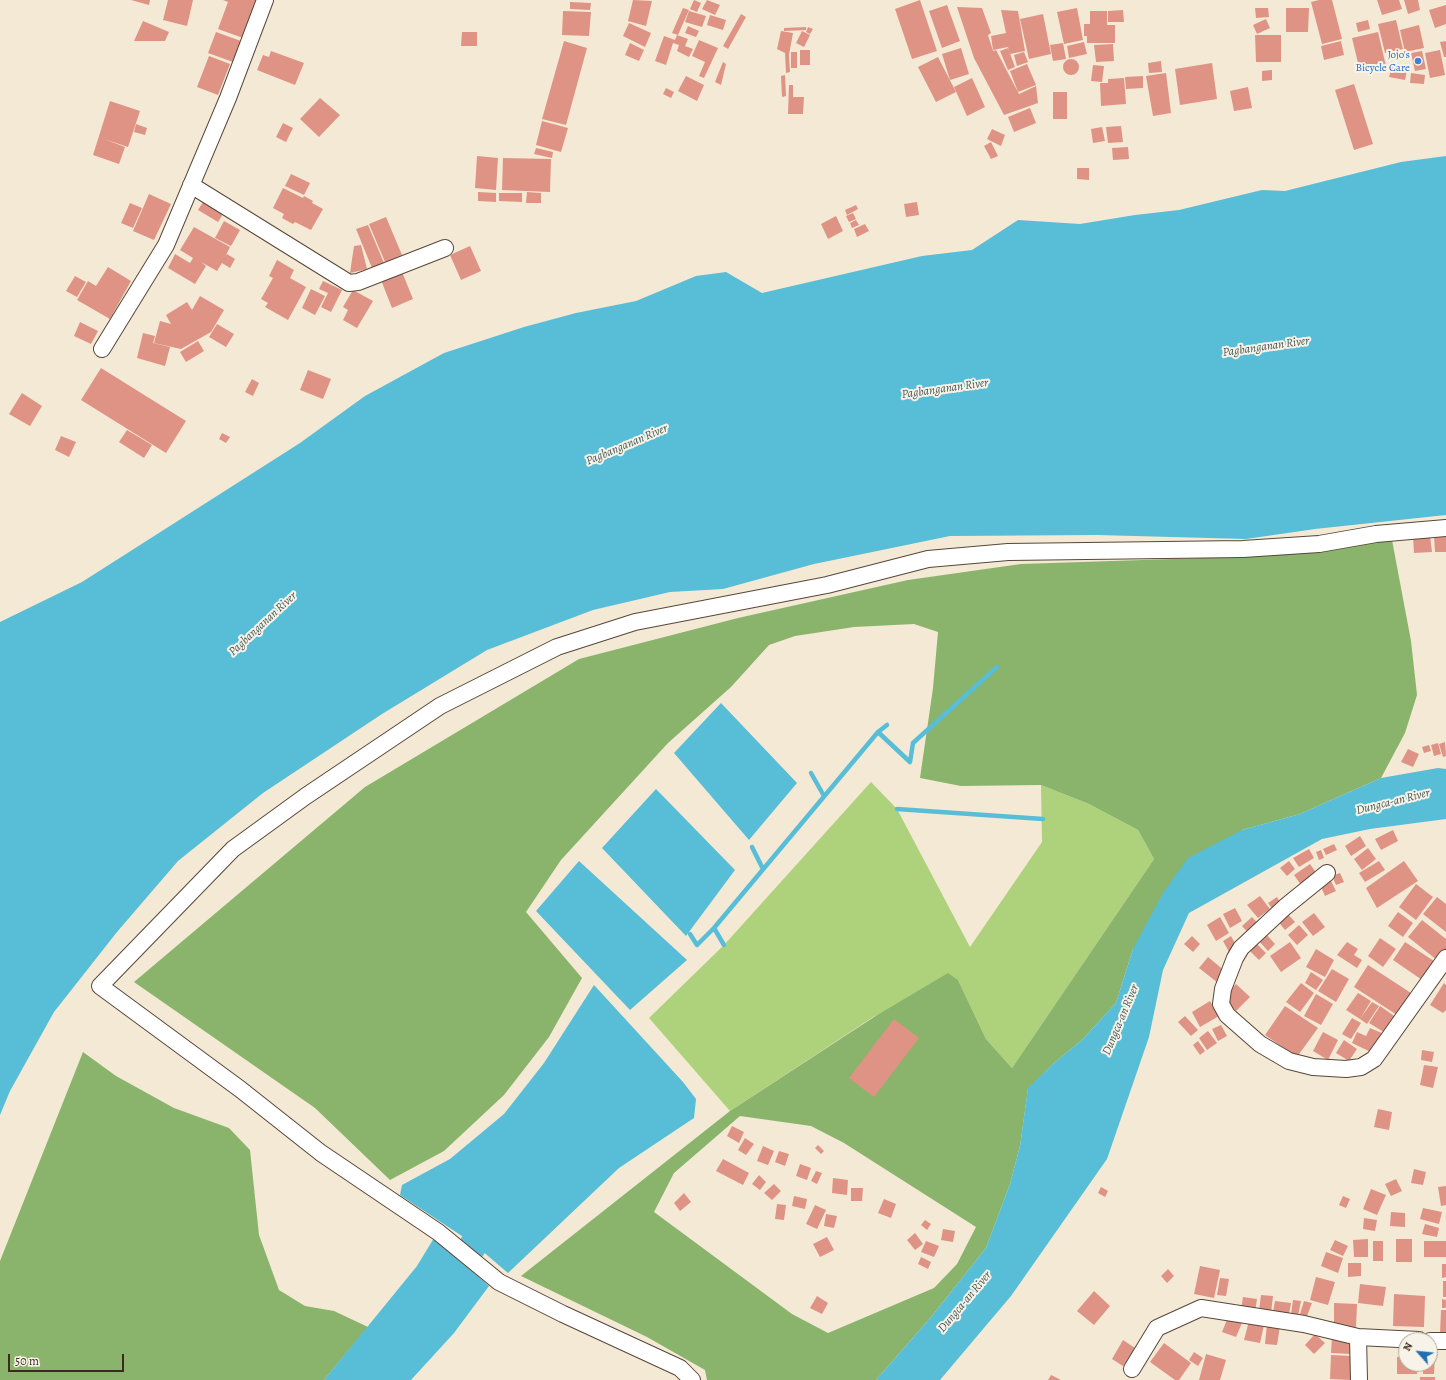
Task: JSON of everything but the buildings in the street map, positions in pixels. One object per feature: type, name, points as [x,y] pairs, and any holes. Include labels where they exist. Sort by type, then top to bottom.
[{"type":"street","points":[[102,349],[162,252],[228,98],[266,0]]},
{"type":"street","points":[[191,185],[349,283],[358,282],[445,248]]},
{"type":"street","points":[[692,1380],[680,1368],[563,1314],[499,1282],[438,1232],[321,1153],[240,1089],[100,986],[233,850],[306,796],[440,706],[557,647],[634,622],[826,585],[928,558],[1008,552],[1243,549],[1320,544],[1376,534],[1446,528]]},
{"type":"street","points":[[1327,873],[1285,907],[1241,948],[1235,958],[1223,989],[1221,1004],[1227,1015],[1260,1044],[1290,1061],[1313,1067],[1346,1069],[1361,1067],[1374,1059],[1446,958]]},
{"type":"street","points":[[1132,1369],[1157,1328],[1201,1308],[1304,1324],[1358,1337],[1398,1339]]},
{"type":"street","points":[[1358,1337],[1359,1380]]},
{"type":"green space","points":[[1392,540],[1411,641],[1417,695],[1405,733],[1381,778],[1300,814],[1242,830],[1133,949],[1116,1003],[1082,1040],[1054,1063],[1028,1089],[1020,1146],[1010,1184],[986,1248],[932,1316],[876,1380],[707,1380],[705,1370],[647,1337],[521,1276],[730,1111],[874,1017],[948,973],[958,980],[986,1039],[1012,1068],[1154,859],[1138,830],[1089,804],[1041,785],[961,786],[920,778],[933,688],[938,632],[914,624],[854,627],[795,636],[769,645],[731,687],[668,743],[561,860],[526,912],[582,978],[549,1037],[504,1095],[444,1151],[390,1180],[315,1108],[134,982],[365,787],[579,659],[738,618],[908,580],[1021,564],[1263,556]],"holes":[[[740,1116],[811,1126],[844,1143],[976,1227],[957,1264],[934,1288],[828,1333],[792,1314],[654,1212],[674,1173]]]},
{"type":"green space","points":[[871,782],[897,809],[970,947],[1042,842],[1041,785],[1089,804],[1138,830],[1154,859],[1012,1068],[986,1039],[958,980],[873,1017],[730,1111],[649,1018],[724,945]]},
{"type":"green space","points":[[83,1052],[116,1076],[174,1108],[229,1128],[250,1150],[259,1235],[279,1290],[305,1306],[334,1311],[368,1327],[324,1380],[0,1380],[0,1261]]},
{"type":"water","name":"Pagbanganan River","points":[[1446,156],[1446,515],[1315,529],[1246,539],[1097,535],[950,536],[814,564],[723,589],[670,592],[593,610],[487,650],[382,714],[263,793],[178,861],[117,932],[54,1012],[10,1091],[0,1115],[0,622],[82,582],[300,443],[365,396],[444,353],[524,327],[576,313],[636,301],[696,276],[726,272],[762,293],[922,256],[972,250],[1018,220],[1080,224],[1135,215],[1179,210],[1262,190],[1285,191],[1401,162]]},
{"type":"water","points":[[721,703],[797,783],[749,840],[674,753]]},
{"type":"water","name":"Dungca-an River","points":[[1438,768],[1446,769],[1446,819],[1370,829],[1322,839],[1189,913],[1163,970],[1149,1037],[1107,1159],[1011,1296],[940,1380],[876,1380],[932,1316],[986,1248],[1010,1184],[1020,1146],[1028,1088],[1054,1063],[1082,1040],[1116,1003],[1133,949],[1163,893],[1188,858],[1242,830],[1300,814],[1381,778]]},
{"type":"water","points":[[656,789],[735,870],[686,936],[602,848]]},
{"type":"water","points":[[579,861],[687,960],[630,1010],[536,911]]},
{"type":"water","points":[[594,985],[683,1082],[696,1099],[694,1118],[619,1168],[508,1273],[474,1244],[400,1195],[402,1185],[450,1159],[504,1114],[544,1063]]},
{"type":"water","points":[[434,1238],[489,1286],[454,1333],[411,1380],[324,1380],[417,1266]]},
{"type":"waterway","points":[[724,945],[714,928],[878,732],[910,762],[913,743],[997,667]]},
{"type":"waterway","points":[[878,732],[887,725]]},
{"type":"waterway","points":[[811,773],[824,796]]},
{"type":"waterway","points":[[897,809],[1043,819]]},
{"type":"waterway","points":[[752,847],[763,869]]},
{"type":"waterway","points":[[690,934],[697,945],[714,928]]},
{"type":"place","name":"Jojo's Bicycle Care","points":[[1418,61]]}]
